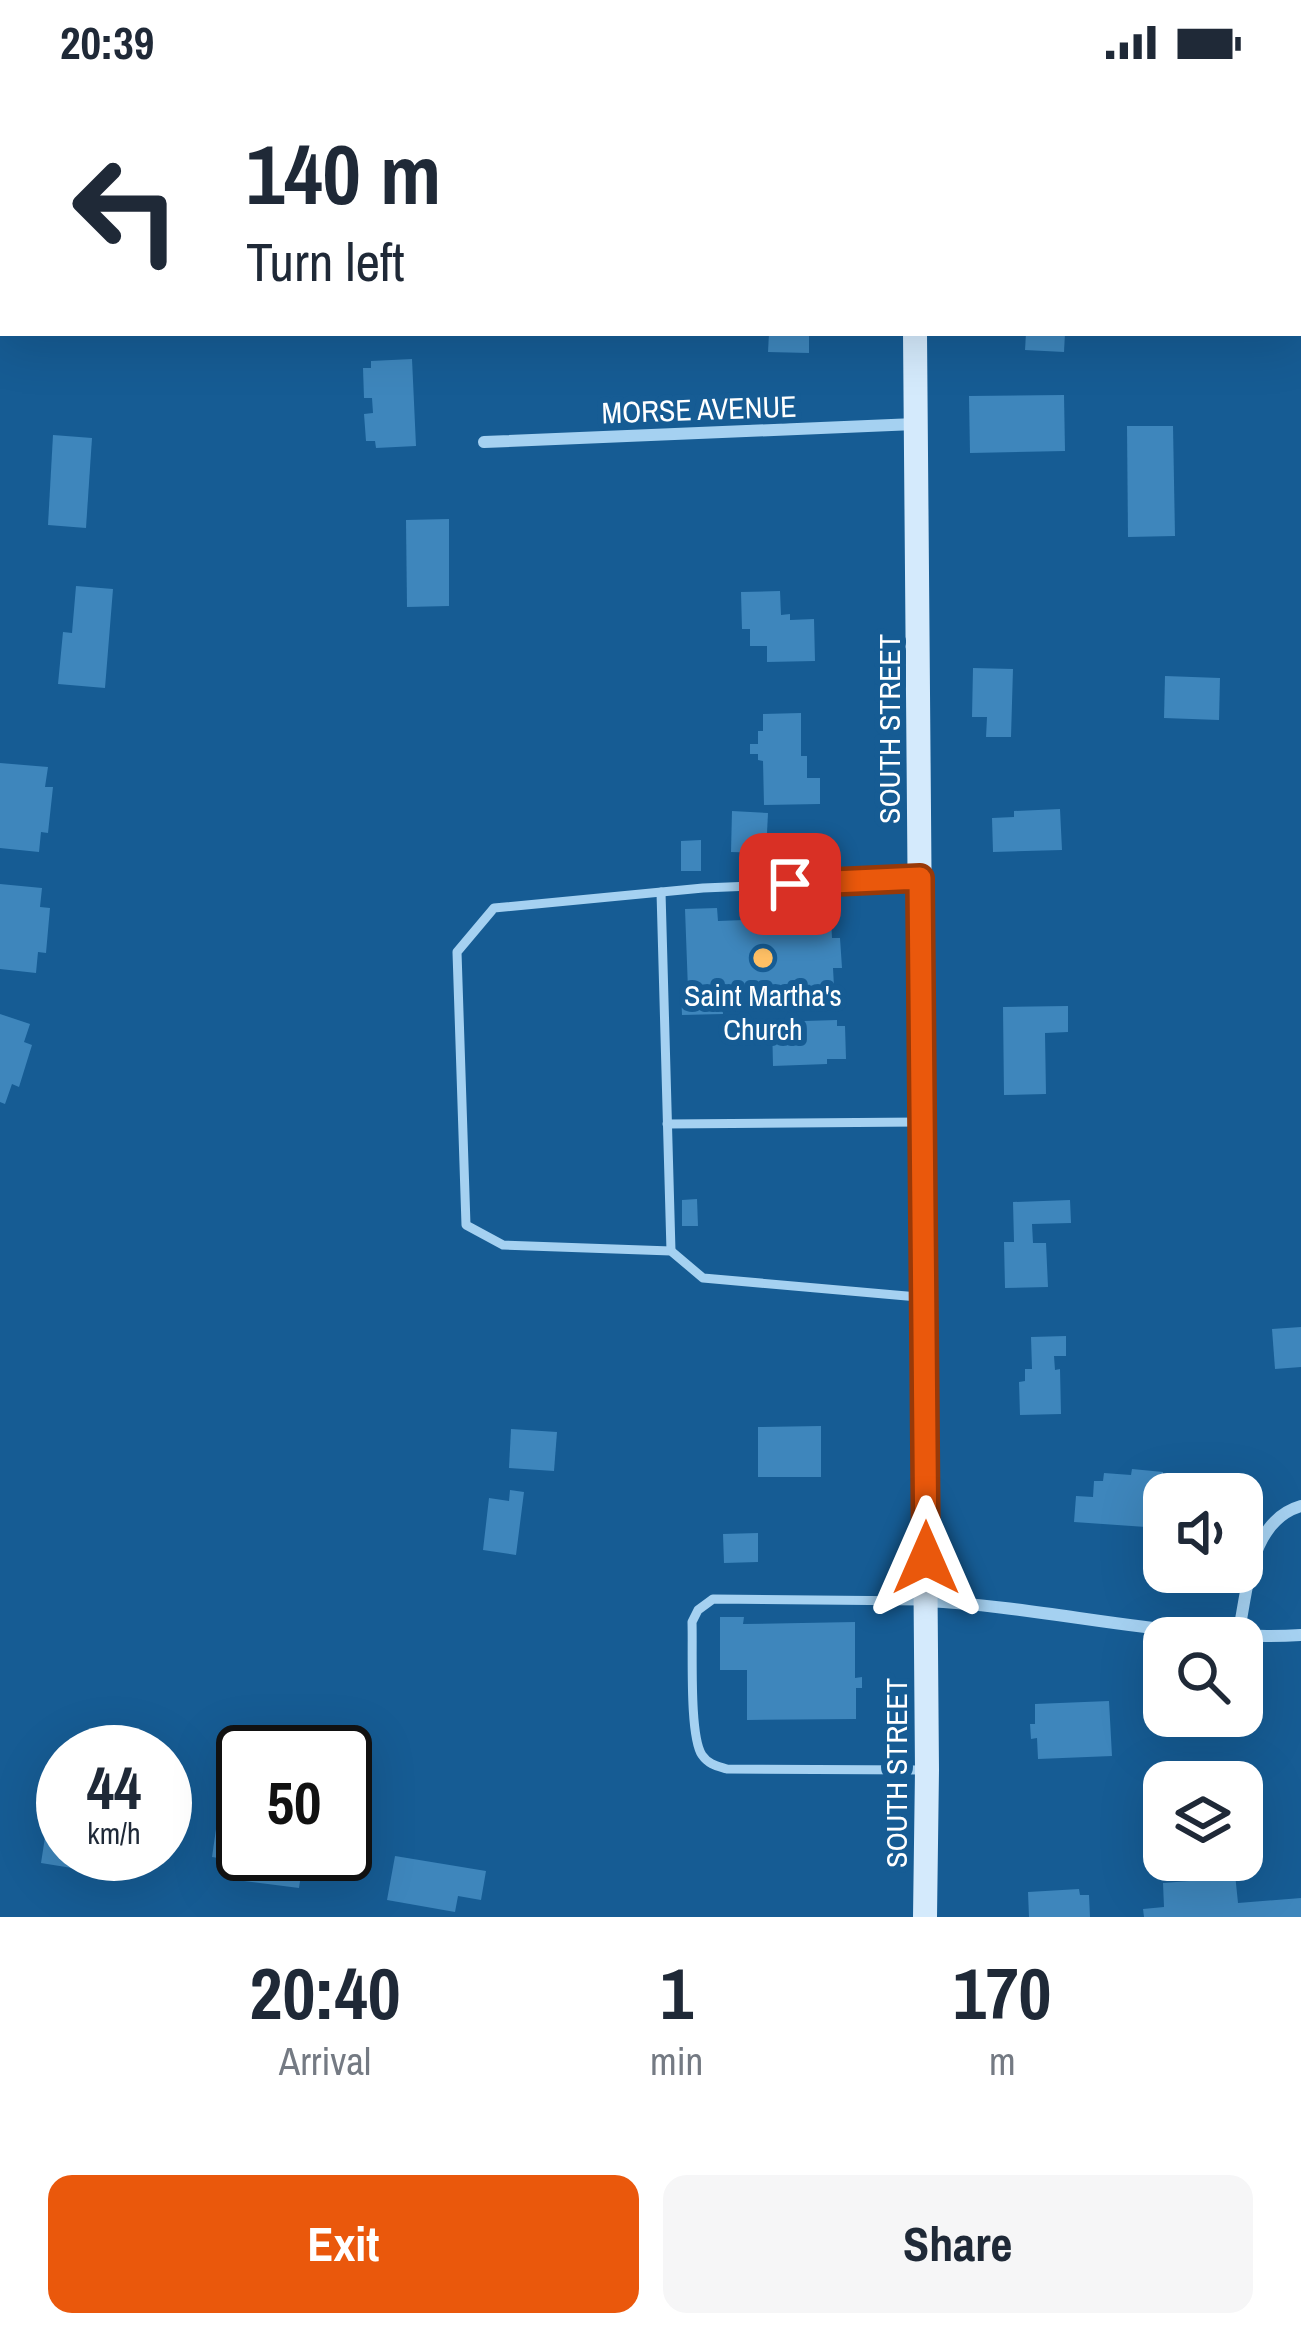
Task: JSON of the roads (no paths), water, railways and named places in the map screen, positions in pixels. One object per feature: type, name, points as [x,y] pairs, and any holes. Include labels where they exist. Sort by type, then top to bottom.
[{"type":"main road","name":"SOUTH STREET","points":[[915,336],[926,1917]]},
{"type":"street","name":"MORSE AVENUE","points":[[484,442],[916,424]]},
{"type":"street","points":[[1242,1617],[1258,1545],[1267,1527],[1282,1513],[1301,1506]]},
{"type":"street","points":[[926,1601],[1006,1606],[1143,1626]]},
{"type":"street","points":[[1263,1635],[1301,1635]]},
{"type":"lane","points":[[920,878],[661,892],[494,908],[457,952],[466,1225],[503,1245],[670,1251],[703,1278],[923,1298]]},
{"type":"lane","points":[[661,892],[670,1251]]},
{"type":"lane","points":[[667,1124],[922,1122]]},
{"type":"lane","points":[[926,1601],[713,1599],[698,1610],[692,1622],[698,1750],[708,1762],[727,1769],[927,1770]]},
{"type":"place","name":"Saint Martha's Church","points":[[763,958]]}]
